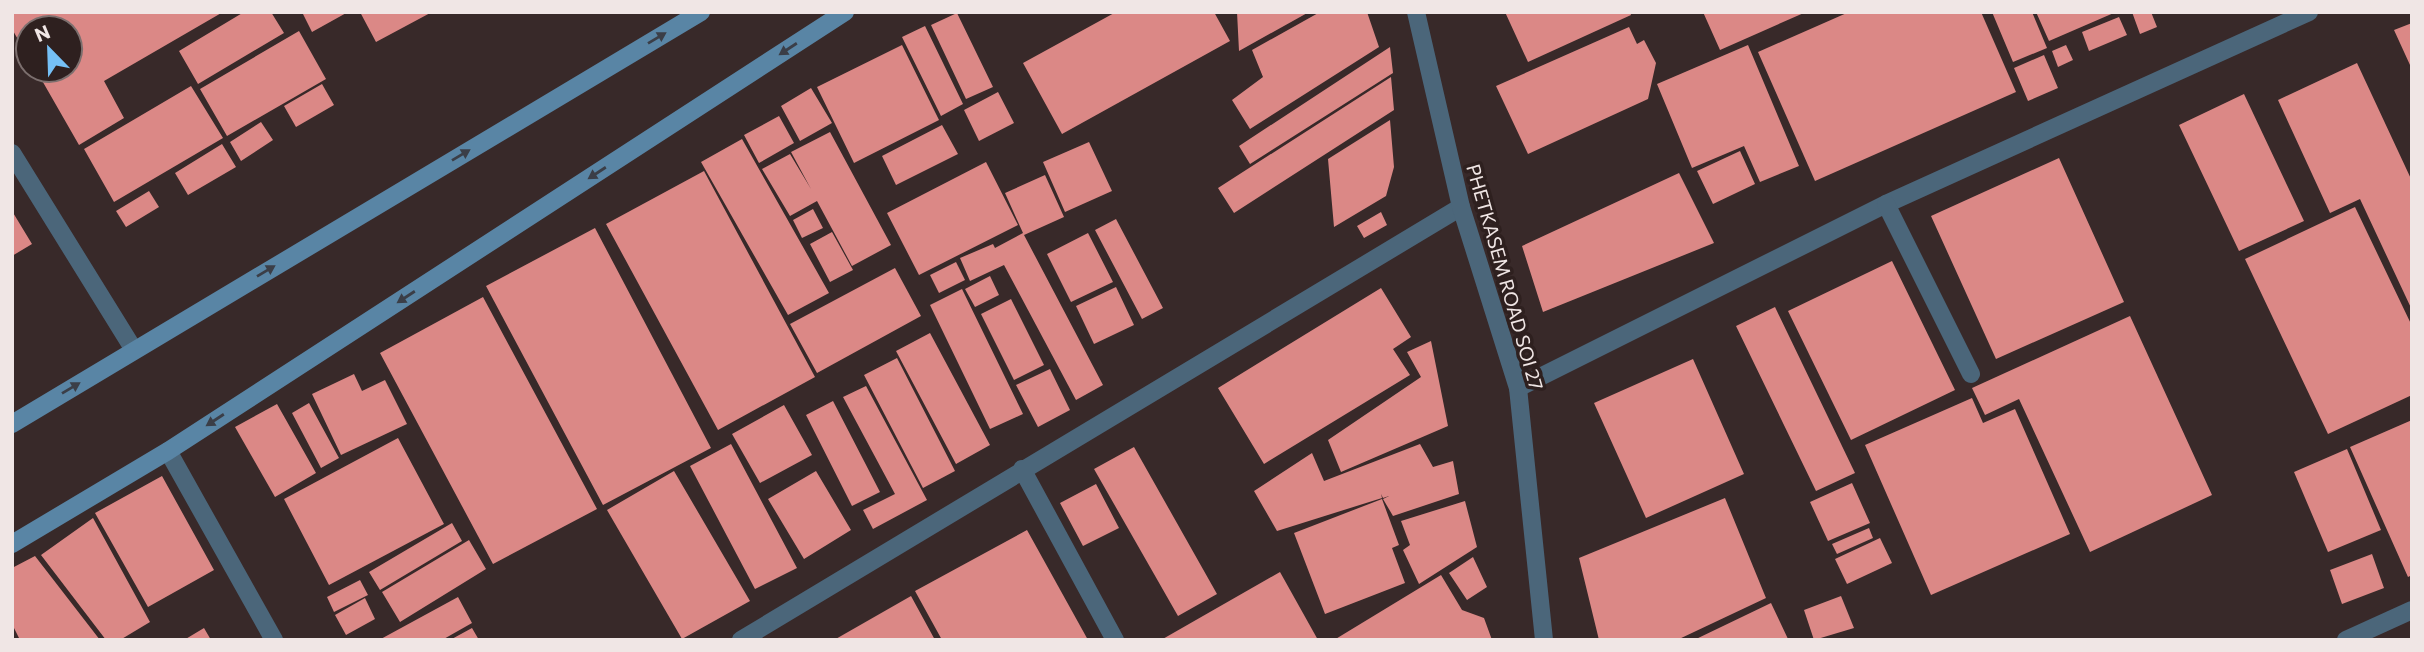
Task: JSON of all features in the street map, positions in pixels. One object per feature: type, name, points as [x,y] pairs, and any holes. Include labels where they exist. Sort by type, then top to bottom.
[{"type":"main road","points":[[12,424],[701,12]]},
{"type":"main road","points":[[12,544],[168,451],[845,12]]},
{"type":"street","name":"PHETKASEM ROAD SOI 27","points":[[1416,12],[1461,207],[1518,388],[1544,640]]},
{"type":"street","points":[[1518,388],[1886,204],[2309,12]]},
{"type":"street","points":[[12,153],[134,350]]},
{"type":"street","points":[[1886,204],[1971,374]]},
{"type":"street","points":[[741,640],[1461,207]]},
{"type":"street","points":[[168,451],[274,640]]},
{"type":"street","points":[[1022,469],[1115,640]]},
{"type":"street","points":[[2346,640],[2412,610]]},
{"type":"building","points":[[12,12],[223,12],[104,81],[124,118],[79,145],[44,84],[84,84],[84,14],[14,14],[14,32]]},
{"type":"building","points":[[244,12],[271,12],[284,33],[198,84],[179,51]]},
{"type":"building","points":[[302,12],[348,12],[312,32]]},
{"type":"building","points":[[360,12],[432,12],[376,42]]},
{"type":"building","points":[[1116,12],[1214,12],[1230,41],[1062,134],[1023,63]]},
{"type":"building","points":[[1237,12],[1309,12],[1239,51]]},
{"type":"building","points":[[1320,12],[1367,12],[1379,47],[1250,129],[1232,100],[1263,77],[1252,50]]},
{"type":"building","points":[[1505,12],[1630,12],[1631,15],[1528,62]]},
{"type":"building","points":[[1703,12],[1806,12],[1720,50]]},
{"type":"building","points":[[1849,12],[1981,12],[2016,92],[1815,181],[1758,52]]},
{"type":"building","points":[[1992,12],[2032,12],[2047,48],[2013,62]]},
{"type":"building","points":[[2036,12],[2116,12],[2049,41]]},
{"type":"building","points":[[2132,12],[2151,12],[2157,27],[2140,34]]},
{"type":"building","points":[[957,13],[993,87],[966,99],[931,25]]},
{"type":"building","points":[[2119,17],[2127,35],[2089,51],[2082,32]]},
{"type":"building","points":[[2412,23],[2412,64],[2410,65],[2394,30]]},
{"type":"building","points":[[925,26],[963,104],[941,116],[902,37]]},
{"type":"building","points":[[1629,27],[1637,44],[1644,40],[1656,63],[1648,99],[1528,154],[1496,86]]},
{"type":"building","points":[[299,31],[326,79],[227,136],[200,89]]},
{"type":"building","points":[[902,45],[939,120],[854,163],[817,87]]},
{"type":"building","points":[[1748,45],[1799,166],[1760,182],[1744,146],[1692,168],[1657,84]]},
{"type":"building","points":[[2066,45],[2073,60],[2058,67],[2052,51]]},
{"type":"building","points":[[1390,47],[1393,73],[1250,164],[1239,146]]},
{"type":"building","points":[[2044,55],[2058,88],[2028,101],[2014,68]]},
{"type":"building","points":[[2357,63],[2412,181],[2412,310],[2360,199],[2330,213],[2278,100]]},
{"type":"building","points":[[1391,77],[1394,110],[1234,213],[1218,188]]},
{"type":"building","points":[[322,84],[334,105],[296,127],[284,106]]},
{"type":"building","points":[[191,86],[223,138],[114,202],[84,149]]},
{"type":"building","points":[[811,88],[832,123],[800,141],[781,106]]},
{"type":"building","points":[[998,92],[1014,123],[979,141],[964,110]]},
{"type":"building","points":[[2244,94],[2304,221],[2239,251],[2179,125]]},
{"type":"building","points":[[779,116],[794,143],[759,163],[744,135]]},
{"type":"building","points":[[1390,120],[1394,167],[1386,196],[1334,227],[1328,159]]},
{"type":"building","points":[[261,122],[273,140],[241,161],[230,142]]},
{"type":"building","points":[[942,125],[958,154],[896,185],[882,156]]},
{"type":"building","points":[[830,132],[891,245],[852,266],[817,201],[790,216],[762,169],[790,154],[811,189],[791,152]]},
{"type":"building","points":[[742,139],[829,293],[788,315],[701,162]]},
{"type":"building","points":[[1089,142],[1112,191],[1065,212],[1043,162]]},
{"type":"building","points":[[222,144],[236,167],[188,195],[175,173]]},
{"type":"building","points":[[1740,151],[1755,184],[1713,204],[1697,171]]},
{"type":"building","points":[[2059,158],[2124,302],[1996,359],[1931,216]]},
{"type":"building","points":[[986,162],[1018,225],[919,275],[887,213]]},
{"type":"building","points":[[704,171],[815,377],[718,430],[606,224]]},
{"type":"building","points":[[1679,173],[1714,243],[1543,312],[1522,246]]},
{"type":"building","points":[[1045,175],[1064,217],[1024,235],[1103,385],[1076,400],[1004,265],[970,281],[960,258],[993,244],[995,248],[1023,233],[1005,193]]},
{"type":"building","points":[[149,191],[159,207],[126,227],[116,211]]},
{"type":"building","points":[[2355,207],[2412,326],[2412,395],[2328,434],[2245,259]]},
{"type":"building","points":[[813,209],[823,228],[802,238],[793,220]]},
{"type":"building","points":[[12,211],[32,244],[12,256]]},
{"type":"building","points":[[1381,212],[1387,225],[1364,238],[1357,226]]},
{"type":"building","points":[[1116,219],[1163,308],[1142,319],[1095,230]]},
{"type":"building","points":[[595,228],[711,448],[603,505],[486,286]]},
{"type":"building","points":[[832,232],[853,270],[830,282],[810,244]]},
{"type":"building","points":[[1088,233],[1113,282],[1071,302],[1047,254]]},
{"type":"building","points":[[1892,261],[1955,390],[1851,440],[1788,311]]},
{"type":"building","points":[[956,262],[965,280],[939,293],[930,275]]},
{"type":"building","points":[[895,268],[921,316],[817,373],[790,324]]},
{"type":"building","points":[[990,276],[999,295],[975,307],[965,289]]},
{"type":"building","points":[[1116,287],[1134,325],[1094,344],[1076,306]]},
{"type":"building","points":[[1381,288],[1411,337],[1393,349],[1410,375],[1264,464],[1218,388]]},
{"type":"building","points":[[962,289],[1023,414],[990,429],[930,305]]},
{"type":"building","points":[[483,297],[597,509],[493,564],[380,353]]},
{"type":"building","points":[[1011,299],[1044,365],[1014,380],[981,314]]},
{"type":"building","points":[[1775,307],[1855,473],[1816,491],[1736,326]]},
{"type":"building","points":[[2130,316],[2212,495],[2090,552],[2019,399],[1985,415],[1972,388]]},
{"type":"building","points":[[930,333],[990,445],[956,464],[896,351]]},
{"type":"building","points":[[1431,341],[1448,426],[1341,472],[1328,440],[1421,377],[1407,352]]},
{"type":"building","points":[[897,358],[955,471],[923,488],[864,375]]},
{"type":"building","points":[[1693,359],[1744,474],[1646,518],[1594,403]]},
{"type":"building","points":[[1050,369],[1070,410],[1038,427],[1016,385]]},
{"type":"building","points":[[354,374],[362,391],[385,380],[407,424],[341,455],[312,394]]},
{"type":"building","points":[[866,386],[927,500],[873,529],[863,510],[895,494],[843,397]]},
{"type":"building","points":[[1972,398],[1983,423],[2015,409],[2070,534],[1931,595],[1865,445]]},
{"type":"building","points":[[833,401],[880,492],[852,506],[806,415]]},
{"type":"building","points":[[309,403],[339,458],[321,468],[292,413]]},
{"type":"building","points":[[277,404],[316,473],[275,497],[235,427]]},
{"type":"building","points":[[784,405],[812,455],[760,483],[732,434]]},
{"type":"building","points":[[2412,420],[2412,575],[2408,577],[2350,447]]},
{"type":"building","points":[[398,438],[444,524],[329,585],[284,499]]},
{"type":"building","points":[[731,444],[797,568],[755,589],[690,466]]},
{"type":"building","points":[[1420,444],[1433,467],[1453,461],[1459,494],[1393,516],[1383,499],[1389,496],[1383,498],[1381,494],[1382,498],[1277,531],[1254,491],[1312,453],[1324,481]]},
{"type":"building","points":[[1134,447],[1217,594],[1178,616],[1094,469]]},
{"type":"building","points":[[2347,449],[2381,530],[2328,552],[2294,472]]},
{"type":"building","points":[[674,471],[750,601],[682,639],[607,510]]},
{"type":"building","points":[[816,471],[851,530],[804,559],[768,499]]},
{"type":"building","points":[[162,476],[214,570],[148,607],[95,513]]},
{"type":"building","points":[[1852,483],[1870,523],[1828,541],[1810,502]]},
{"type":"building","points":[[1096,484],[1119,528],[1083,546],[1060,503]]},
{"type":"building","points":[[1725,498],[1766,598],[1677,640],[1599,640],[1579,558]]},
{"type":"building","points":[[1382,499],[1399,545],[1392,548],[1405,583],[1325,614],[1294,533]]},
{"type":"building","points":[[1465,501],[1477,547],[1419,584],[1403,550],[1410,545],[1401,521]]},
{"type":"building","points":[[93,518],[150,622],[120,640],[106,640],[41,555]]},
{"type":"building","points":[[452,523],[462,541],[380,590],[369,572]]},
{"type":"building","points":[[1869,528],[1873,538],[1837,554],[1832,544]]},
{"type":"building","points":[[1027,530],[1088,640],[942,640],[915,591]]},
{"type":"building","points":[[1880,538],[1892,563],[1847,584],[1835,559]]},
{"type":"building","points":[[469,540],[486,569],[400,622],[382,592]]},
{"type":"building","points":[[2372,554],[2384,588],[2342,604],[2330,570]]},
{"type":"building","points":[[35,556],[100,640],[20,640],[12,624],[12,568]]},
{"type":"building","points":[[1473,557],[1487,587],[1467,600],[1449,573]]},
{"type":"building","points":[[1280,572],[1318,640],[1161,640]]},
{"type":"building","points":[[1441,575],[1462,610],[1484,618],[1492,640],[1334,640]]},
{"type":"building","points":[[360,580],[368,595],[334,612],[327,597]]},
{"type":"building","points":[[911,596],[935,640],[834,640]]},
{"type":"building","points":[[1841,596],[1854,628],[1814,640],[1804,610]]},
{"type":"building","points":[[458,597],[472,623],[442,640],[379,640]]},
{"type":"building","points":[[365,598],[375,619],[346,635],[335,615]]},
{"type":"building","points":[[1771,603],[1788,639],[1694,640]]},
{"type":"building","points":[[204,628],[211,640],[184,640]]},
{"type":"building","points":[[472,628],[479,640],[450,640]]}]
